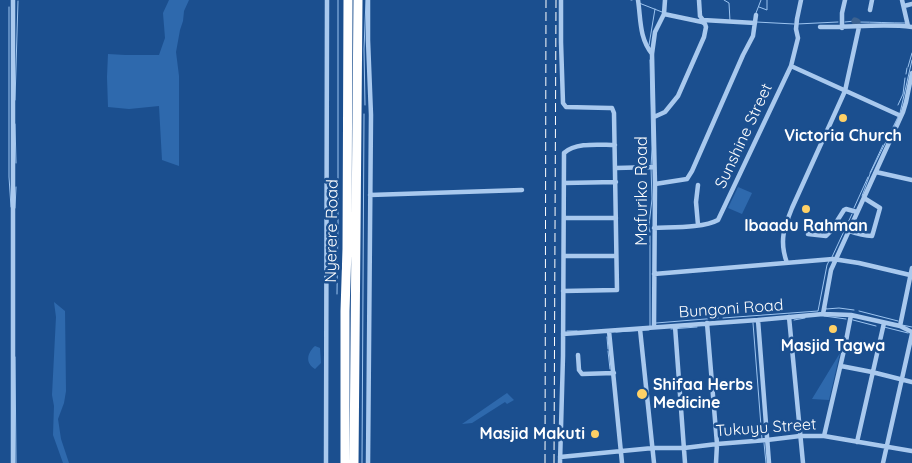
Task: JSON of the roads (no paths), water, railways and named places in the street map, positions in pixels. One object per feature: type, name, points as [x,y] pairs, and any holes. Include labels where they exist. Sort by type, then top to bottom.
[{"type":"highway","name":"Nyerere Road","points":[[345,463],[345,310],[348,249],[348,0]]},
{"type":"highway","name":"Nyerere Road","points":[[354,463],[358,0]]},
{"type":"street","points":[[13,0],[14,463]]},
{"type":"street","points":[[326,463],[327,0]]},
{"type":"street","points":[[368,0],[371,115],[368,463]]},
{"type":"street","points":[[561,0],[563,100],[566,107],[612,108],[614,113],[616,168],[617,290],[564,291]]},
{"type":"street","name":"Mafuriko Road","points":[[638,0],[642,34],[646,47],[652,54]]},
{"type":"street","points":[[698,0],[700,16],[703,20],[755,23]]},
{"type":"street","name":"Sunshine Street","points":[[654,228],[698,225],[718,220],[791,66],[798,38],[796,29],[800,0]]},
{"type":"street","points":[[842,28],[842,13],[845,0]]},
{"type":"street","points":[[870,10],[872,0]]},
{"type":"street","points":[[820,26],[842,28],[910,27],[902,0]]},
{"type":"street","name":"Mafuriko Road","points":[[654,327],[655,184],[652,54],[655,32],[664,13],[665,1]]},
{"type":"street","points":[[904,6],[912,4]]},
{"type":"street","points":[[654,117],[665,112],[678,96],[700,46],[706,27],[702,22],[664,13]]},
{"type":"street","points":[[655,184],[687,179],[692,171],[753,36],[756,16]]},
{"type":"street","points":[[787,263],[782,246],[783,232],[792,208],[846,91],[859,27]]},
{"type":"street","points":[[791,66],[901,116]]},
{"type":"street","points":[[823,314],[831,270],[901,116],[912,73]]},
{"type":"street","points":[[560,463],[564,291],[564,153],[579,146],[615,145]]},
{"type":"street","points":[[616,168],[654,167]]},
{"type":"street","points":[[876,172],[912,180]]},
{"type":"street","points":[[564,183],[616,182]]},
{"type":"street","points":[[698,185],[696,202],[698,225]]},
{"type":"street","points":[[370,195],[522,190]]},
{"type":"street","points":[[849,231],[857,235],[872,236],[880,208],[864,198]]},
{"type":"street","points":[[808,234],[826,236],[844,210],[858,212]]},
{"type":"street","points":[[564,218],[616,218]]},
{"type":"street","points":[[564,256],[616,256]]},
{"type":"street","points":[[654,274],[836,259],[910,275]]},
{"type":"street","points":[[900,326],[912,268]]},
{"type":"street","name":"Bungoni Road","points":[[563,334],[823,314],[851,315],[884,322],[900,326],[912,333]]},
{"type":"street","points":[[824,436],[851,315]]},
{"type":"street","points":[[790,317],[802,463]]},
{"type":"street","points":[[758,320],[769,463]]},
{"type":"street","points":[[857,442],[884,322]]},
{"type":"street","points":[[707,323],[717,444],[716,463]]},
{"type":"street","points":[[675,326],[685,463]]},
{"type":"street","points":[[640,329],[654,448],[654,463]]},
{"type":"street","points":[[609,331],[622,463]]},
{"type":"street","points":[[883,463],[912,333]]},
{"type":"street","points":[[578,355],[579,370],[582,374],[614,373]]},
{"type":"street","points":[[840,366],[912,382]]},
{"type":"street","name":"Tukuyu Street","points":[[560,457],[654,448],[684,448],[800,436],[824,436],[912,451]]},
{"type":"waterway","points":[[337,294],[338,0]]},
{"type":"waterway","points":[[365,105],[364,49],[366,0]]},
{"type":"waterway","points":[[724,0],[729,3],[730,21]]},
{"type":"waterway","points":[[756,13],[761,0]]},
{"type":"waterway","points":[[759,7],[767,10],[767,0]]},
{"type":"waterway","points":[[15,100],[18,1]]},
{"type":"waterway","points":[[639,3],[663,11]]},
{"type":"waterway","points":[[9,7],[9,177],[11,207]]},
{"type":"waterway","points":[[649,45],[655,9]]},
{"type":"waterway","points":[[845,22],[855,21]]},
{"type":"waterway","points":[[756,22],[794,24]]},
{"type":"waterway","points":[[797,24],[838,22]]},
{"type":"waterway","points":[[857,22],[906,23]]},
{"type":"waterway","points":[[908,67],[912,53]]},
{"type":"waterway","points":[[649,225],[652,199],[650,60]]},
{"type":"waterway","points":[[900,113],[912,60]]},
{"type":"waterway","points":[[906,74],[907,68]]},
{"type":"waterway","points":[[898,105],[903,94],[905,78]]},
{"type":"waterway","points":[[362,463],[364,114]]},
{"type":"waterway","points":[[862,196],[870,174],[898,117]]},
{"type":"waterway","points":[[15,124],[16,163]]},
{"type":"waterway","points":[[870,173],[883,145]]},
{"type":"waterway","points":[[854,208],[868,177]]},
{"type":"waterway","points":[[15,208],[16,187]]},
{"type":"waterway","points":[[832,257],[852,214]]},
{"type":"waterway","points":[[649,227],[650,232]]},
{"type":"waterway","points":[[650,236],[650,326]]},
{"type":"waterway","points":[[723,318],[818,311],[829,261]]},
{"type":"waterway","points":[[826,308],[854,310]]},
{"type":"waterway","points":[[859,311],[898,321]]},
{"type":"waterway","points":[[824,316],[846,319]]},
{"type":"waterway","points":[[656,323],[718,318]]},
{"type":"waterway","points":[[794,320],[805,318]]},
{"type":"waterway","points":[[853,320],[876,326]]},
{"type":"waterway","points":[[753,323],[762,439]]},
{"type":"waterway","points":[[902,325],[912,327]]},
{"type":"waterway","points":[[671,329],[697,327]]},
{"type":"waterway","points":[[884,327],[908,333]]},
{"type":"waterway","points":[[616,332],[649,330]]},
{"type":"waterway","points":[[567,331],[577,331]]},
{"type":"waterway","points":[[607,337],[608,349]]},
{"type":"waterway","points":[[608,351],[610,369]]},
{"type":"waterway","points":[[15,357],[16,463]]},
{"type":"waterway","points":[[764,443],[766,463]]},
{"type":"railway","points":[[545,463],[546,0]]},
{"type":"railway","points":[[554,463],[556,0]]},
{"type":"place","name":"Victoria Church","points":[[843,118]]},
{"type":"place","name":"Ibaadu Rahman","points":[[806,209]]},
{"type":"place","name":"Masjid Tagwa","points":[[833,329]]},
{"type":"place","name":"Shifaa Herbs Medicine","points":[[642,394]]},
{"type":"place","name":"Masjid Makuti","points":[[595,434]]}]
